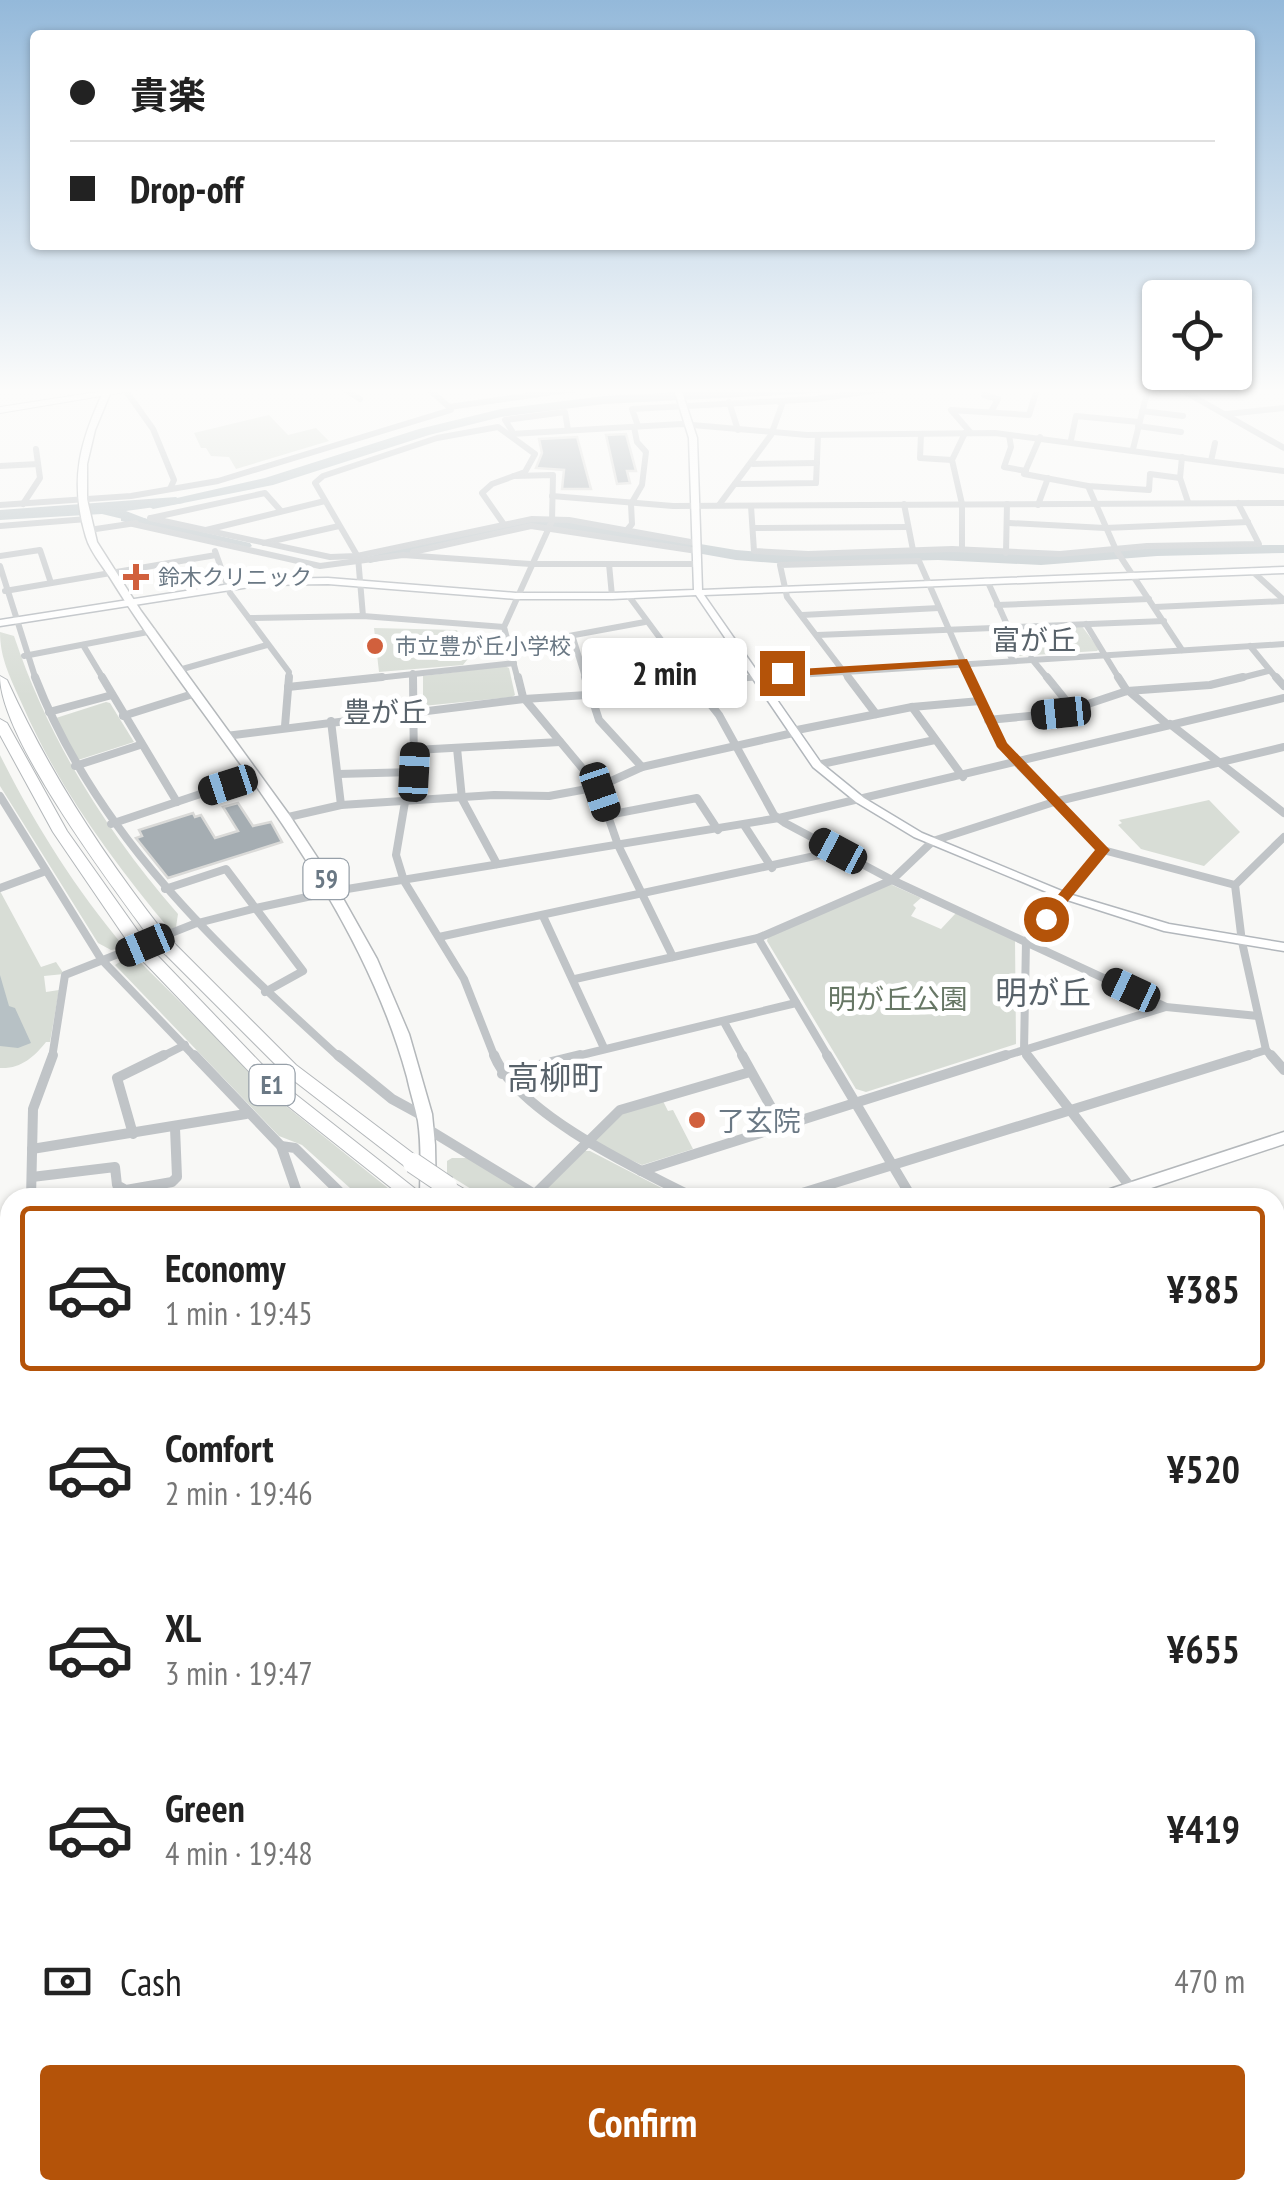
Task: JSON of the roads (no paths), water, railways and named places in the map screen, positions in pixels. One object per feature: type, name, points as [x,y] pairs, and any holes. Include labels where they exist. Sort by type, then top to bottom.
[{"type":"highway","name":"E1","points":[[0,680],[37,759],[78,827],[156,934],[290,1069],[450,1188]]},
{"type":"highway","name":"E1","points":[[0,723],[60,832],[142,949],[270,1083],[409,1188]]},
{"type":"main road","name":"59","points":[[84,492],[88,522],[110,572],[335,891],[408,1045],[426,1122],[421,1188]]},
{"type":"main road","points":[[1149,1188],[1284,1138]]},
{"type":"street","points":[[23,504],[31,492]]},
{"type":"street","points":[[0,505],[150,492]]},
{"type":"street","points":[[320,492],[359,560],[362,616]]},
{"type":"street","points":[[484,492],[485,502],[503,523]]},
{"type":"street","points":[[552,492],[551,523],[504,627],[524,699],[598,787],[618,846],[673,957]]},
{"type":"street","points":[[627,530],[632,524],[630,504],[638,492]]},
{"type":"street","points":[[695,492],[698,592],[817,765],[860,800],[933,842],[1064,896],[1168,928],[1284,947]]},
{"type":"street","points":[[719,505],[729,492]]},
{"type":"street","points":[[959,492],[962,550]]},
{"type":"street","points":[[1038,506],[1043,492]]},
{"type":"street","points":[[1090,492],[1105,528],[1182,650]]},
{"type":"street","points":[[1185,492],[1188,502]]},
{"type":"street","points":[[141,521],[265,493],[282,511]]},
{"type":"street","points":[[552,496],[630,504],[751,506],[1007,504],[1094,508],[1188,502],[1284,504]]},
{"type":"street","points":[[203,531],[326,501]]},
{"type":"street","points":[[751,506],[754,550],[808,554],[962,550],[1060,554],[1117,548],[1259,544],[1238,503]]},
{"type":"street","points":[[904,504],[914,550]]},
{"type":"street","points":[[1006,553],[1007,504]]},
{"type":"street","points":[[0,526],[141,521],[318,556],[359,560],[503,523],[627,530],[696,547]]},
{"type":"street","points":[[141,521],[305,564],[413,552],[551,523],[629,540],[696,547]]},
{"type":"street","points":[[1009,523],[1105,528],[1248,522]]},
{"type":"street","points":[[260,544],[340,526]]},
{"type":"street","points":[[754,528],[908,526]]},
{"type":"street","points":[[629,540],[629,564]]},
{"type":"street","points":[[214,543],[227,586],[288,672],[285,726]]},
{"type":"street","points":[[0,556],[40,550],[51,583]]},
{"type":"street","points":[[413,552],[422,557],[531,564],[695,564]]},
{"type":"street","points":[[6,590],[216,554]]},
{"type":"street","points":[[876,714],[783,589],[782,563],[916,560],[988,720],[1014,760],[1054,802],[1103,850],[1235,885]]},
{"type":"street","points":[[609,564],[612,596]]},
{"type":"street","points":[[0,566],[24,656],[75,766],[111,824],[165,890],[194,924],[265,992],[380,1091],[526,1188]]},
{"type":"street","points":[[0,623],[227,586],[358,582],[516,596],[612,596],[1284,570]]},
{"type":"street","points":[[1252,571],[1284,600]]},
{"type":"street","points":[[987,580],[1008,627]]},
{"type":"street","points":[[628,595],[719,715],[779,818],[892,880],[1166,1007],[1258,1016]]},
{"type":"street","points":[[997,605],[1149,598]]},
{"type":"street","points":[[1155,607],[1284,600]]},
{"type":"street","points":[[802,614],[939,608]]},
{"type":"street","points":[[249,618],[362,616],[504,627]]},
{"type":"street","points":[[817,636],[1164,621]]},
{"type":"street","points":[[510,647],[645,622]]},
{"type":"street","points":[[1086,624],[1128,691],[1215,763],[1284,813]]},
{"type":"street","points":[[997,628],[1012,659]]},
{"type":"street","points":[[24,656],[154,631]]},
{"type":"street","points":[[573,638],[600,720],[642,767]]},
{"type":"street","points":[[84,644],[177,802]]},
{"type":"street","points":[[226,736],[331,720],[841,668],[1284,644]]},
{"type":"street","points":[[179,670],[268,645]]},
{"type":"street","points":[[1250,646],[1284,686]]},
{"type":"street","points":[[1031,658],[1072,708]]},
{"type":"street","points":[[288,687],[514,663]]},
{"type":"street","points":[[988,720],[1061,713],[1128,691],[1210,685],[1268,670]]},
{"type":"street","points":[[338,774],[414,772],[413,674]]},
{"type":"street","points":[[123,716],[196,693]]},
{"type":"street","points":[[48,712],[112,695]]},
{"type":"street","points":[[31,1188],[33,1110],[56,1046],[66,975],[102,959],[120,956],[194,924],[256,908],[335,891],[779,818],[1284,698]]},
{"type":"street","points":[[284,818],[342,806],[549,796],[598,787],[642,767],[792,732],[912,707],[980,701]]},
{"type":"street","points":[[912,707],[963,777]]},
{"type":"street","points":[[331,720],[342,806]]},
{"type":"street","points":[[817,765],[935,740]]},
{"type":"street","points":[[415,750],[560,742]]},
{"type":"street","points":[[75,766],[140,745]]},
{"type":"street","points":[[574,980],[758,938],[892,880],[933,842],[1054,802],[1284,747]]},
{"type":"street","points":[[457,748],[462,799],[498,864]]},
{"type":"street","points":[[111,824],[254,776]]},
{"type":"street","points":[[0,796],[102,959],[246,1114],[281,1146],[295,1188]]},
{"type":"street","points":[[608,815],[698,798],[718,830]]},
{"type":"street","points":[[405,802],[396,854],[404,881],[464,979],[502,1074],[586,1143],[673,1188]]},
{"type":"street","points":[[744,825],[772,868]]},
{"type":"street","points":[[1235,885],[1284,837]]},
{"type":"street","points":[[1103,850],[1026,941],[1024,1051],[1131,1188]]},
{"type":"street","points":[[439,937],[838,851]]},
{"type":"street","points":[[165,890],[226,869],[303,971],[265,992]]},
{"type":"street","points":[[0,888],[46,871]]},
{"type":"street","points":[[1235,885],[1242,942],[1266,1050],[1284,1070]]},
{"type":"street","points":[[543,916],[604,1048]]},
{"type":"street","points":[[758,938],[906,1188]]},
{"type":"street","points":[[502,1074],[796,1004]]},
{"type":"street","points":[[641,1171],[856,1100],[1166,1007]]},
{"type":"street","points":[[724,1022],[782,1125]]},
{"type":"street","points":[[133,1134],[117,1078],[185,1045]]},
{"type":"street","points":[[818,1188],[1266,1050]]},
{"type":"street","points":[[545,1188],[620,1110],[750,1072]]},
{"type":"street","points":[[32,1149],[246,1114]]},
{"type":"street","points":[[138,1188],[172,1182],[177,1177],[175,1128]]},
{"type":"street","points":[[281,1146],[295,1148],[336,1188]]},
{"type":"street","points":[[32,1176],[116,1167],[117,1185],[122,1188]]},
{"type":"waterway","points":[[153,505],[220,492]]},
{"type":"waterway","points":[[126,518],[245,546]]},
{"type":"waterway","points":[[370,558],[507,527],[551,523],[736,555],[788,559],[938,555],[1041,560],[1157,551],[1284,549]]},
{"type":"place","name":"鈴木クリニック","points":[[136,577]]},
{"type":"place","name":"市立豊が丘小学校","points":[[375,646]]},
{"type":"place","name":"了玄院","points":[[697,1120]]},
{"type":"district","name":"富が丘","points":[[1034,639]]},
{"type":"district","name":"豊が丘","points":[[385,711]]},
{"type":"district","name":"明が丘","points":[[1043,992]]},
{"type":"district","name":"高柳町","points":[[555,1077]]},
{"type":"park label","name":"明が丘公園","points":[[898,998]]}]
